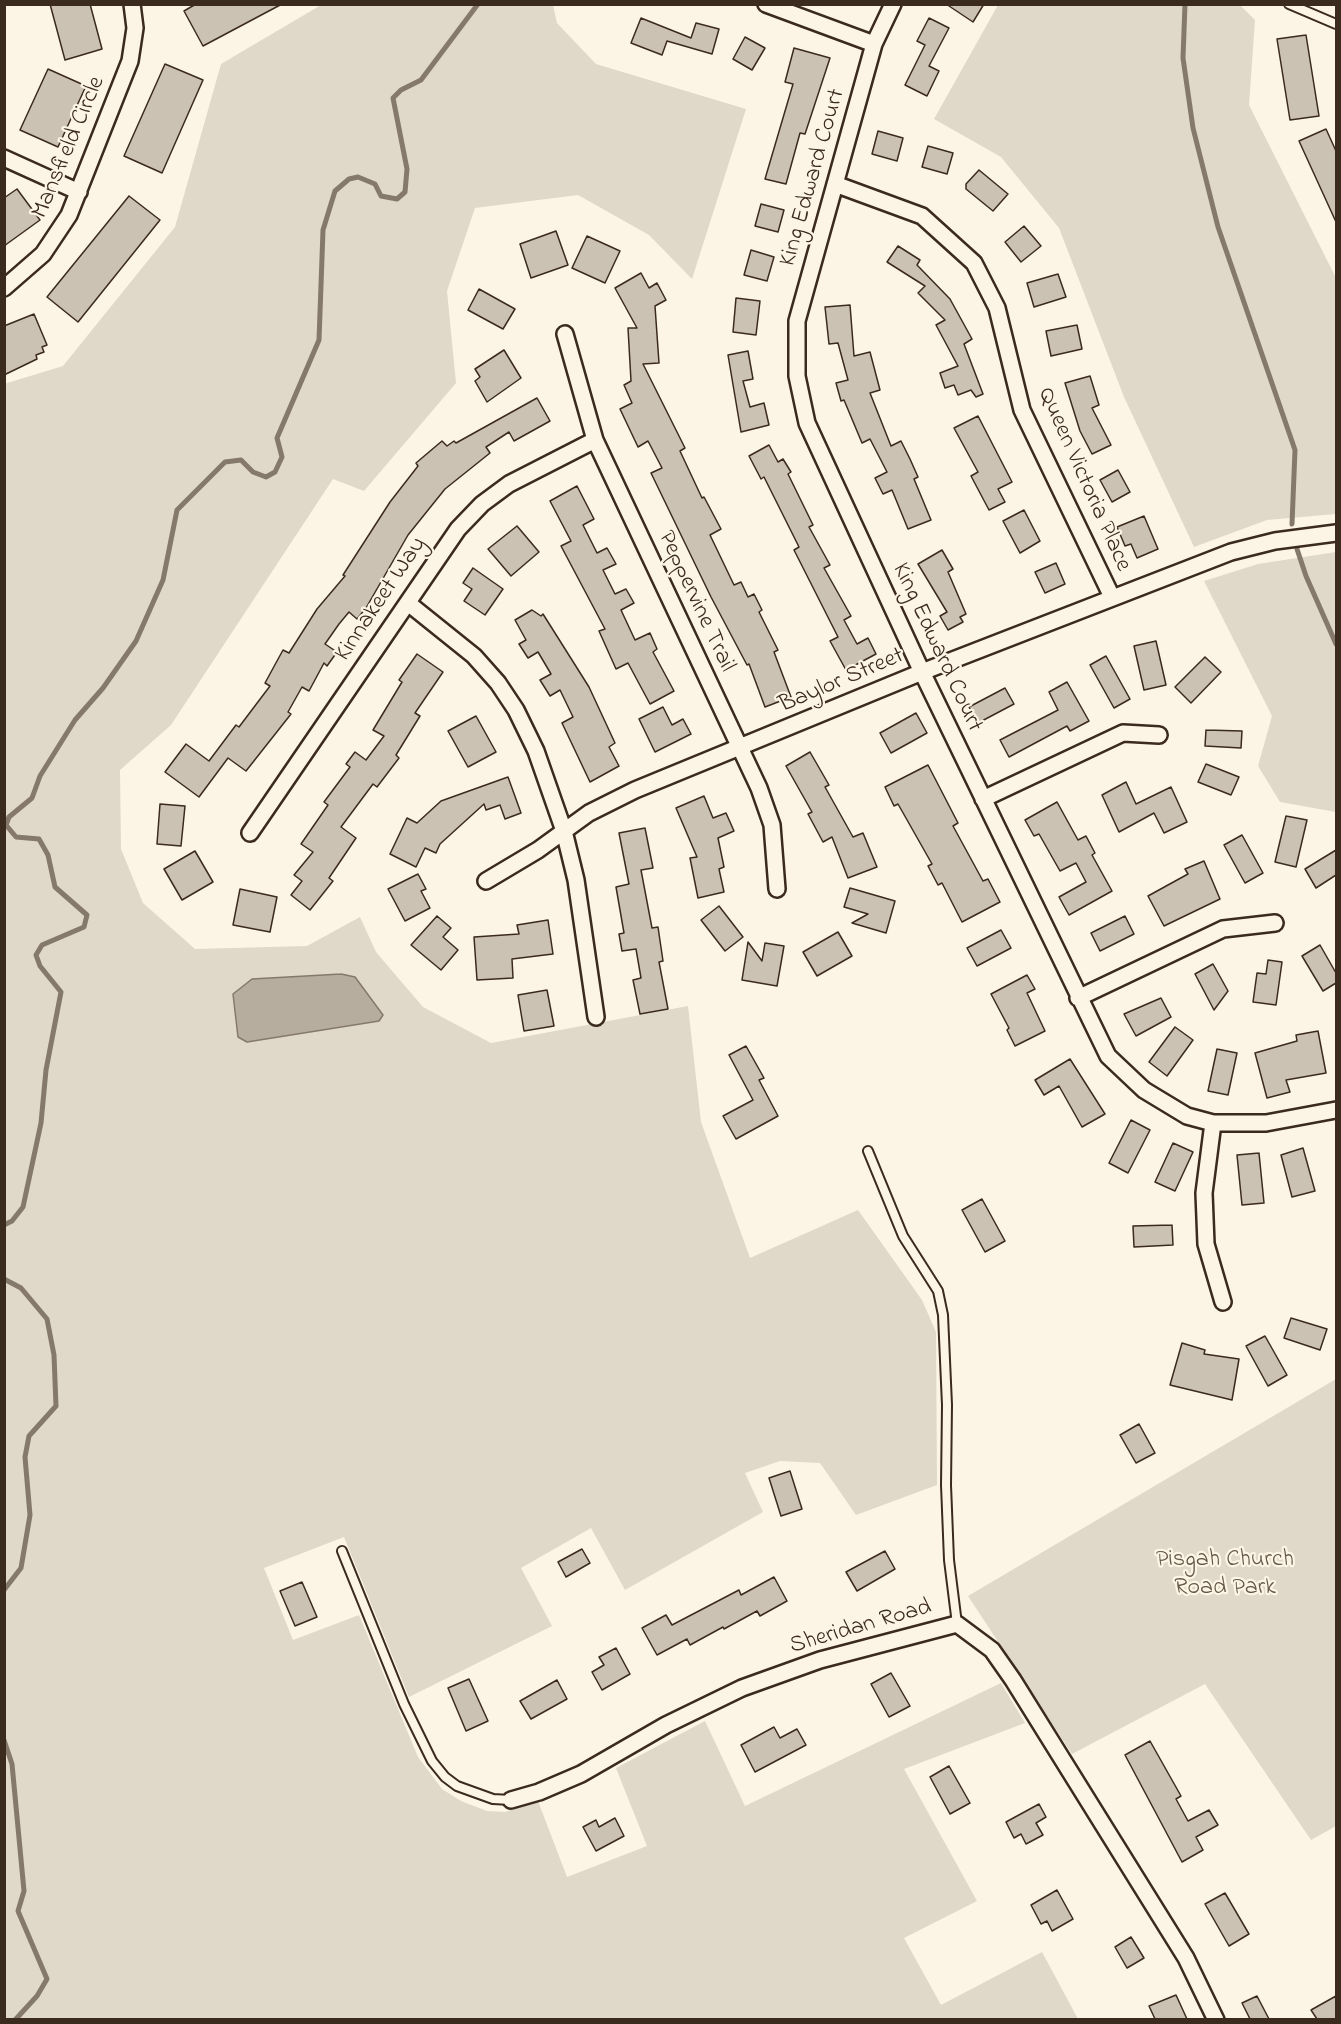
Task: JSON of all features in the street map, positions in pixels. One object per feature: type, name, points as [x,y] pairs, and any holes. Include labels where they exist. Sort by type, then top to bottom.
[{"type":"street","name":"Mansfield Circle","points":[[4,288],[28,269],[57,236],[79,192],[130,61],[135,28],[132,4]]},
{"type":"street","points":[[766,4],[874,44]]},
{"type":"street","name":"King Edward Court","points":[[893,4],[874,44],[797,321],[797,376],[807,423],[922,672],[1108,1056],[1143,1090],[1187,1116],[1213,1123],[1266,1123],[1336,1110]]},
{"type":"street","points":[[4,158],[79,192]]},
{"type":"street","name":"Queen Victoria Place","points":[[835,184],[921,216],[974,262],[997,308],[1022,410],[1112,597]]},
{"type":"street","name":"Peppervine Trail","points":[[565,334],[595,440],[759,788],[772,825],[777,889]]},
{"type":"street","name":"Kinnakeet Way","points":[[250,832],[458,529],[482,504],[509,484],[595,440]]},
{"type":"street","name":"Baylor Street","points":[[486,881],[538,850],[589,813],[635,790],[740,749],[922,672],[1231,552],[1275,541],[1336,533]]},
{"type":"street","points":[[408,603],[474,656],[516,710],[536,751],[564,831],[576,880],[596,1017]]},
{"type":"street","points":[[983,799],[1123,733],[1159,735]]},
{"type":"street","points":[[1078,998],[1223,929],[1275,923]]},
{"type":"street","points":[[1213,1123],[1204,1193],[1206,1244],[1223,1302]]},
{"type":"street","name":"Sheridan Road","points":[[511,1800],[539,1792],[581,1774],[666,1725],[742,1688],[820,1660],[957,1624],[992,1650],[1013,1680],[1186,1958],[1216,2019]]},
{"type":"lane","points":[[1288,4],[1336,24]]},
{"type":"lane","points":[[868,1151],[903,1236],[938,1291],[943,1315],[948,1405],[946,1485],[949,1560],[957,1624]]},
{"type":"lane","points":[[342,1551],[404,1704],[432,1761],[445,1777],[458,1786],[493,1799],[511,1800]]},
{"type":"green space","points":[[321,5],[553,5],[557,23],[596,64],[746,109],[692,279],[649,235],[578,195],[475,208],[447,291],[456,383],[364,491],[333,479],[171,725],[120,770],[121,849],[143,903],[195,949],[307,946],[360,917],[376,952],[423,1007],[491,1043],[688,1006],[701,1122],[750,1258],[858,1210],[922,1300],[936,1332],[937,1485],[856,1515],[820,1463],[780,1461],[745,1473],[763,1512],[625,1590],[591,1528],[521,1568],[552,1626],[409,1697],[344,1537],[264,1568],[293,1640],[359,1615],[418,1757],[442,1789],[461,1801],[487,1811],[505,1812],[538,1801],[567,1877],[647,1846],[616,1768],[705,1721],[745,1806],[1001,1683],[1025,1723],[904,1769],[977,1901],[904,1938],[941,2005],[1042,1952],[1078,2019],[5,2019],[4,384],[63,366],[175,227],[221,64]]},
{"type":"green space","points":[[998,5],[1240,5],[1255,20],[1249,105],[1336,278],[1336,514],[1267,520],[1194,547],[1124,397],[1059,228],[1001,157],[934,119]]},
{"type":"green space","points":[[1336,552],[1336,812],[1280,802],[1258,766],[1272,716],[1204,581],[1258,564]]},
{"type":"green space","name":"Pisgah Church Road Park","points":[[1336,1379],[1336,1826],[1311,1840],[1205,1684],[1072,1754],[968,1596]]},
{"type":"shaded area","points":[[341,974],[355,977],[383,1015],[379,1021],[247,1042],[238,1037],[233,994],[252,979]]},
{"type":"building","points":[[50,4],[90,4],[102,49],[65,60]]},
{"type":"building","points":[[196,4],[282,4],[203,46],[184,11]]},
{"type":"building","points":[[946,4],[984,4],[973,22]]},
{"type":"building","points":[[641,18],[691,38],[696,23],[719,29],[712,54],[667,41],[662,55],[631,43]]},
{"type":"building","points":[[929,18],[949,28],[929,66],[939,71],[927,96],[905,85],[925,45],[917,41]]},
{"type":"building","points":[[1306,35],[1319,116],[1290,120],[1277,39]]},
{"type":"building","points":[[745,37],[765,48],[752,70],[733,59]]},
{"type":"building","points":[[794,48],[830,58],[805,134],[800,133],[786,184],[765,179],[793,84],[785,82]]},
{"type":"building","points":[[165,64],[203,80],[162,173],[124,156]]},
{"type":"building","points":[[48,69],[86,86],[58,147],[20,130]]},
{"type":"building","points":[[1326,129],[1336,151],[1336,222],[1299,141]]},
{"type":"building","points":[[878,131],[903,138],[897,161],[872,154]]},
{"type":"building","points":[[928,146],[953,153],[947,174],[922,167]]},
{"type":"building","points":[[979,170],[1008,194],[993,211],[966,189],[966,184]]},
{"type":"building","points":[[17,189],[40,220],[4,246],[4,198]]},
{"type":"building","points":[[129,196],[160,220],[78,322],[47,297]]},
{"type":"building","points":[[761,204],[784,210],[778,232],[755,226]]},
{"type":"building","points":[[1024,226],[1041,246],[1021,262],[1005,242]]},
{"type":"building","points":[[556,231],[568,265],[531,278],[520,244]]},
{"type":"building","points":[[587,236],[620,251],[605,283],[572,268]]},
{"type":"building","points":[[898,246],[920,260],[917,265],[950,299],[972,339],[964,344],[983,394],[976,397],[971,390],[958,395],[954,385],[945,388],[940,373],[958,366],[936,325],[945,320],[918,293],[925,286],[887,262]]},
{"type":"building","points":[[751,250],[774,257],[767,281],[744,275]]},
{"type":"building","points":[[641,273],[649,288],[657,283],[666,300],[655,306],[659,363],[643,364],[685,448],[680,451],[702,498],[704,497],[721,529],[710,535],[734,585],[741,582],[748,597],[754,594],[762,610],[759,612],[778,650],[774,652],[791,697],[765,707],[749,664],[747,665],[711,597],[651,473],[662,468],[648,441],[638,447],[620,409],[632,403],[624,385],[631,381],[628,328],[637,328],[615,288]]},
{"type":"building","points":[[1058,274],[1066,297],[1034,307],[1027,283]]},
{"type":"building","points":[[479,289],[515,309],[503,329],[468,310]]},
{"type":"building","points":[[736,298],[760,301],[756,335],[733,332]]},
{"type":"building","points":[[850,305],[854,356],[870,352],[880,390],[870,393],[891,446],[901,441],[910,459],[918,477],[914,479],[931,520],[908,529],[892,490],[883,494],[875,478],[887,472],[870,439],[862,443],[844,400],[841,401],[836,383],[848,380],[838,343],[829,344],[825,307]]},
{"type":"building","points":[[34,314],[47,345],[42,347],[44,352],[36,355],[37,359],[4,375],[4,326]]},
{"type":"building","points":[[1077,325],[1082,349],[1051,356],[1046,331]]},
{"type":"building","points":[[504,350],[521,378],[487,402],[475,381],[480,377],[475,369]]},
{"type":"building","points":[[748,351],[753,379],[743,381],[750,407],[764,403],[769,425],[741,432],[728,355]]},
{"type":"building","points":[[1090,376],[1099,405],[1092,408],[1111,445],[1092,454],[1080,431],[1065,383]]},
{"type":"building","points":[[537,398],[550,421],[514,441],[509,432],[486,447],[490,453],[445,489],[408,535],[366,608],[357,619],[349,612],[339,624],[325,644],[337,652],[327,666],[324,663],[309,691],[302,687],[288,712],[291,714],[246,771],[228,758],[199,797],[165,772],[186,744],[209,761],[236,725],[239,727],[270,686],[265,683],[283,650],[289,653],[317,609],[345,576],[343,575],[390,502],[418,466],[416,463],[442,441],[447,446],[454,441],[456,443]]},
{"type":"building","points":[[978,416],[1012,482],[998,489],[1005,502],[989,510],[971,476],[978,472],[954,428]]},
{"type":"building","points":[[769,445],[778,462],[783,459],[791,472],[788,474],[813,525],[809,527],[830,565],[824,568],[851,616],[844,620],[857,644],[868,638],[876,654],[846,670],[830,641],[838,637],[794,550],[799,547],[764,477],[761,479],[749,456]]},
{"type":"building","points":[[1118,470],[1130,492],[1112,502],[1100,480]]},
{"type":"building","points":[[577,486],[594,519],[583,525],[597,553],[607,548],[616,564],[603,570],[615,594],[626,589],[634,603],[621,610],[635,640],[650,633],[657,649],[653,652],[674,691],[650,704],[628,663],[616,669],[599,631],[605,629],[561,546],[571,541],[550,501]]},
{"type":"building","points":[[1024,510],[1040,541],[1020,553],[1003,521]]},
{"type":"building","points":[[1144,516],[1158,549],[1137,558],[1131,544],[1125,546],[1117,527]]},
{"type":"building","points":[[517,526],[539,552],[511,576],[488,549]]},
{"type":"building","points":[[942,550],[953,569],[948,572],[966,614],[960,617],[963,622],[948,630],[940,616],[947,612],[918,564]]},
{"type":"building","points":[[1056,563],[1065,584],[1045,593],[1035,572]]},
{"type":"building","points":[[473,568],[503,589],[485,615],[464,601],[472,589],[463,583]]},
{"type":"building","points":[[532,610],[541,616],[543,614],[589,687],[615,743],[609,747],[619,766],[590,782],[562,723],[573,717],[560,690],[550,696],[540,680],[551,674],[538,652],[528,658],[519,644],[526,640],[515,620]]},
{"type":"building","points":[[1156,641],[1166,685],[1144,690],[1134,646]]},
{"type":"building","points":[[417,654],[443,672],[415,713],[420,716],[396,755],[399,758],[377,787],[373,784],[341,827],[356,838],[329,878],[333,881],[310,910],[291,895],[302,881],[294,875],[313,852],[301,844],[328,805],[324,802],[350,767],[346,764],[355,752],[366,760],[384,736],[373,730],[402,682],[399,680]]},
{"type":"building","points":[[1106,656],[1130,699],[1114,708],[1090,665]]},
{"type":"building","points":[[1205,657],[1221,672],[1191,703],[1175,687]]},
{"type":"building","points":[[1067,682],[1089,721],[1070,731],[1067,726],[1009,757],[1000,740],[1058,710],[1049,692]]},
{"type":"building","points":[[1005,688],[1014,704],[978,723],[969,707]]},
{"type":"building","points":[[663,707],[672,725],[683,719],[691,734],[655,752],[639,719]]},
{"type":"building","points":[[916,713],[927,733],[891,753],[880,733]]},
{"type":"building","points":[[476,716],[496,752],[468,767],[448,731]]},
{"type":"building","points":[[1206,730],[1242,731],[1241,748],[1205,746]]},
{"type":"building","points":[[810,752],[829,785],[825,787],[853,837],[863,833],[877,867],[848,878],[832,837],[823,842],[808,814],[812,812],[786,766]]},
{"type":"building","points":[[1206,764],[1239,777],[1231,795],[1198,782]]},
{"type":"building","points":[[928,765],[958,823],[953,826],[983,881],[988,879],[1000,902],[962,922],[942,883],[938,885],[928,866],[932,864],[898,804],[894,806],[885,787]]},
{"type":"building","points":[[508,777],[521,813],[505,819],[500,805],[486,810],[484,804],[440,844],[436,853],[425,848],[416,867],[390,854],[407,818],[417,823],[441,801]]},
{"type":"building","points":[[1126,782],[1136,804],[1171,787],[1187,822],[1164,833],[1154,813],[1119,832],[1102,795]]},
{"type":"building","points":[[704,796],[713,818],[726,813],[734,831],[718,838],[724,867],[719,869],[724,892],[698,898],[690,858],[697,857],[676,808]]},
{"type":"building","points":[[1057,802],[1078,840],[1086,836],[1095,853],[1092,855],[1112,891],[1069,915],[1059,897],[1086,882],[1076,863],[1060,871],[1039,834],[1034,836],[1025,820]]},
{"type":"building","points":[[160,804],[185,806],[181,846],[157,844]]},
{"type":"building","points":[[1286,816],[1307,820],[1296,867],[1275,862]]},
{"type":"building","points":[[645,828],[653,868],[641,870],[652,928],[658,927],[663,961],[659,962],[668,1009],[640,1014],[633,980],[641,978],[636,949],[622,951],[619,934],[624,933],[616,887],[629,884],[619,833]]},
{"type":"building","points":[[1242,835],[1263,873],[1245,883],[1224,845]]},
{"type":"building","points":[[1336,850],[1336,875],[1316,888],[1305,869]]},
{"type":"building","points":[[195,851],[213,882],[182,900],[164,869]]},
{"type":"building","points":[[1204,861],[1220,899],[1164,926],[1148,896],[1188,874],[1185,869]]},
{"type":"building","points":[[418,874],[426,889],[421,891],[430,908],[405,921],[388,889]]},
{"type":"building","points":[[850,888],[895,901],[886,933],[852,923],[868,914],[844,907]]},
{"type":"building","points":[[240,889],[277,897],[270,932],[233,925]]},
{"type":"building","points":[[719,906],[743,937],[725,951],[701,920]]},
{"type":"building","points":[[437,916],[451,928],[443,937],[458,950],[441,970],[411,945]]},
{"type":"building","points":[[1125,916],[1134,934],[1100,951],[1091,933]]},
{"type":"building","points":[[548,920],[553,954],[512,959],[513,978],[477,980],[474,937],[519,934],[517,925]]},
{"type":"building","points":[[1001,930],[1011,948],[977,966],[967,948]]},
{"type":"building","points":[[838,932],[852,956],[817,976],[803,952]]},
{"type":"building","points":[[748,942],[762,961],[765,943],[784,946],[777,986],[742,980]]},
{"type":"building","points":[[1320,945],[1336,973],[1336,983],[1323,991],[1302,956]]},
{"type":"building","points":[[1268,960],[1282,962],[1276,1005],[1253,1002],[1257,973],[1266,974]]},
{"type":"building","points":[[1213,964],[1228,991],[1214,1010],[1195,974]]},
{"type":"building","points":[[1027,975],[1035,989],[1027,993],[1045,1031],[1015,1046],[1007,1030],[1009,1028],[991,994]]},
{"type":"building","points":[[547,990],[554,1026],[524,1031],[518,995]]},
{"type":"building","points":[[1161,998],[1171,1017],[1136,1036],[1124,1014]]},
{"type":"building","points":[[1175,1027],[1193,1040],[1167,1076],[1149,1062]]},
{"type":"building","points":[[1318,1031],[1326,1073],[1286,1080],[1290,1092],[1267,1098],[1255,1053],[1297,1041],[1296,1035]]},
{"type":"building","points":[[746,1046],[764,1078],[759,1080],[778,1116],[736,1139],[723,1116],[753,1100],[729,1055]]},
{"type":"building","points":[[1217,1049],[1237,1053],[1228,1095],[1208,1091]]},
{"type":"building","points":[[1070,1059],[1105,1114],[1082,1127],[1059,1086],[1044,1095],[1035,1080]]},
{"type":"building","points":[[1131,1120],[1150,1130],[1128,1173],[1109,1163]]},
{"type":"building","points":[[1173,1143],[1193,1152],[1175,1191],[1155,1182]]},
{"type":"building","points":[[1303,1148],[1315,1191],[1292,1197],[1281,1155]]},
{"type":"building","points":[[1259,1153],[1264,1203],[1242,1205],[1237,1155]]},
{"type":"building","points":[[982,1199],[1005,1241],[985,1252],[962,1210]]},
{"type":"building","points":[[1172,1225],[1173,1245],[1134,1247],[1133,1226]]},
{"type":"building","points":[[1291,1318],[1327,1329],[1320,1350],[1284,1338]]},
{"type":"building","points":[[1265,1336],[1287,1375],[1268,1386],[1246,1346]]},
{"type":"building","points":[[1182,1343],[1205,1350],[1204,1354],[1239,1359],[1232,1400],[1170,1385]]},
{"type":"building","points":[[1139,1424],[1155,1453],[1136,1463],[1120,1435]]},
{"type":"building","points":[[790,1471],[802,1509],[781,1516],[769,1478]]},
{"type":"building","points":[[582,1549],[590,1563],[566,1577],[558,1562]]},
{"type":"building","points":[[885,1551],[895,1569],[857,1591],[846,1572]]},
{"type":"building","points":[[774,1577],[787,1601],[760,1616],[757,1611],[690,1645],[687,1639],[657,1655],[642,1628],[666,1615],[672,1625],[739,1590],[741,1595]]},
{"type":"building","points":[[302,1582],[317,1617],[295,1626],[280,1591]]},
{"type":"building","points":[[616,1648],[630,1674],[602,1690],[592,1672],[604,1665],[599,1657]]},
{"type":"building","points":[[891,1673],[910,1706],[889,1717],[871,1684]]},
{"type":"building","points":[[469,1679],[488,1721],[466,1731],[448,1688]]},
{"type":"building","points":[[557,1680],[567,1699],[531,1719],[520,1701]]},
{"type":"building","points":[[774,1727],[780,1738],[797,1729],[806,1745],[755,1772],[741,1745]]},
{"type":"building","points":[[1150,1741],[1181,1796],[1176,1799],[1188,1821],[1209,1810],[1218,1825],[1196,1837],[1203,1850],[1182,1862],[1125,1755]]},
{"type":"building","points":[[949,1766],[970,1803],[950,1814],[930,1777]]},
{"type":"building","points":[[1039,1804],[1046,1817],[1036,1823],[1043,1835],[1026,1844],[1021,1834],[1014,1838],[1006,1822]]},
{"type":"building","points":[[615,1818],[624,1836],[596,1851],[583,1827],[596,1820],[599,1827]]},
{"type":"building","points":[[1057,1890],[1073,1919],[1052,1931],[1047,1921],[1041,1924],[1031,1905]]},
{"type":"building","points":[[1225,1893],[1249,1934],[1229,1946],[1205,1904]]},
{"type":"building","points":[[1131,1937],[1144,1958],[1127,1968],[1115,1947]]},
{"type":"building","points":[[1176,1995],[1187,2019],[1155,2019],[1149,2006]]},
{"type":"building","points":[[1257,1996],[1269,2019],[1250,2019],[1242,2003]]},
{"type":"building","points":[[1336,1996],[1336,2019],[1317,2019],[1311,2010]]},
{"type":"waterway","points":[[4,1225],[12,1221],[23,1207],[41,1123],[46,1070],[61,992],[40,966],[36,955],[42,945],[84,927],[87,915],[55,887],[48,855],[39,839],[16,837],[6,825],[9,817],[32,798],[40,776],[75,720],[103,688],[136,641],[163,580],[177,510],[225,462],[241,460],[253,472],[266,477],[275,472],[282,457],[277,438],[319,340],[323,230],[335,191],[349,179],[358,177],[375,184],[381,196],[397,199],[405,192],[407,169],[393,98],[401,90],[421,80],[478,4]]},
{"type":"waterway","points":[[1185,4],[1183,58],[1193,128],[1218,227],[1295,450],[1292,524]]},
{"type":"waterway","points":[[1297,549],[1306,576],[1336,644]]},
{"type":"waterway","points":[[4,1279],[21,1288],[47,1319],[54,1355],[56,1406],[29,1436],[25,1457],[30,1515],[21,1568],[4,1590]]},
{"type":"waterway","points":[[4,1740],[12,1764],[24,1891],[18,1911],[47,1979],[37,1996],[15,2020]]}]
